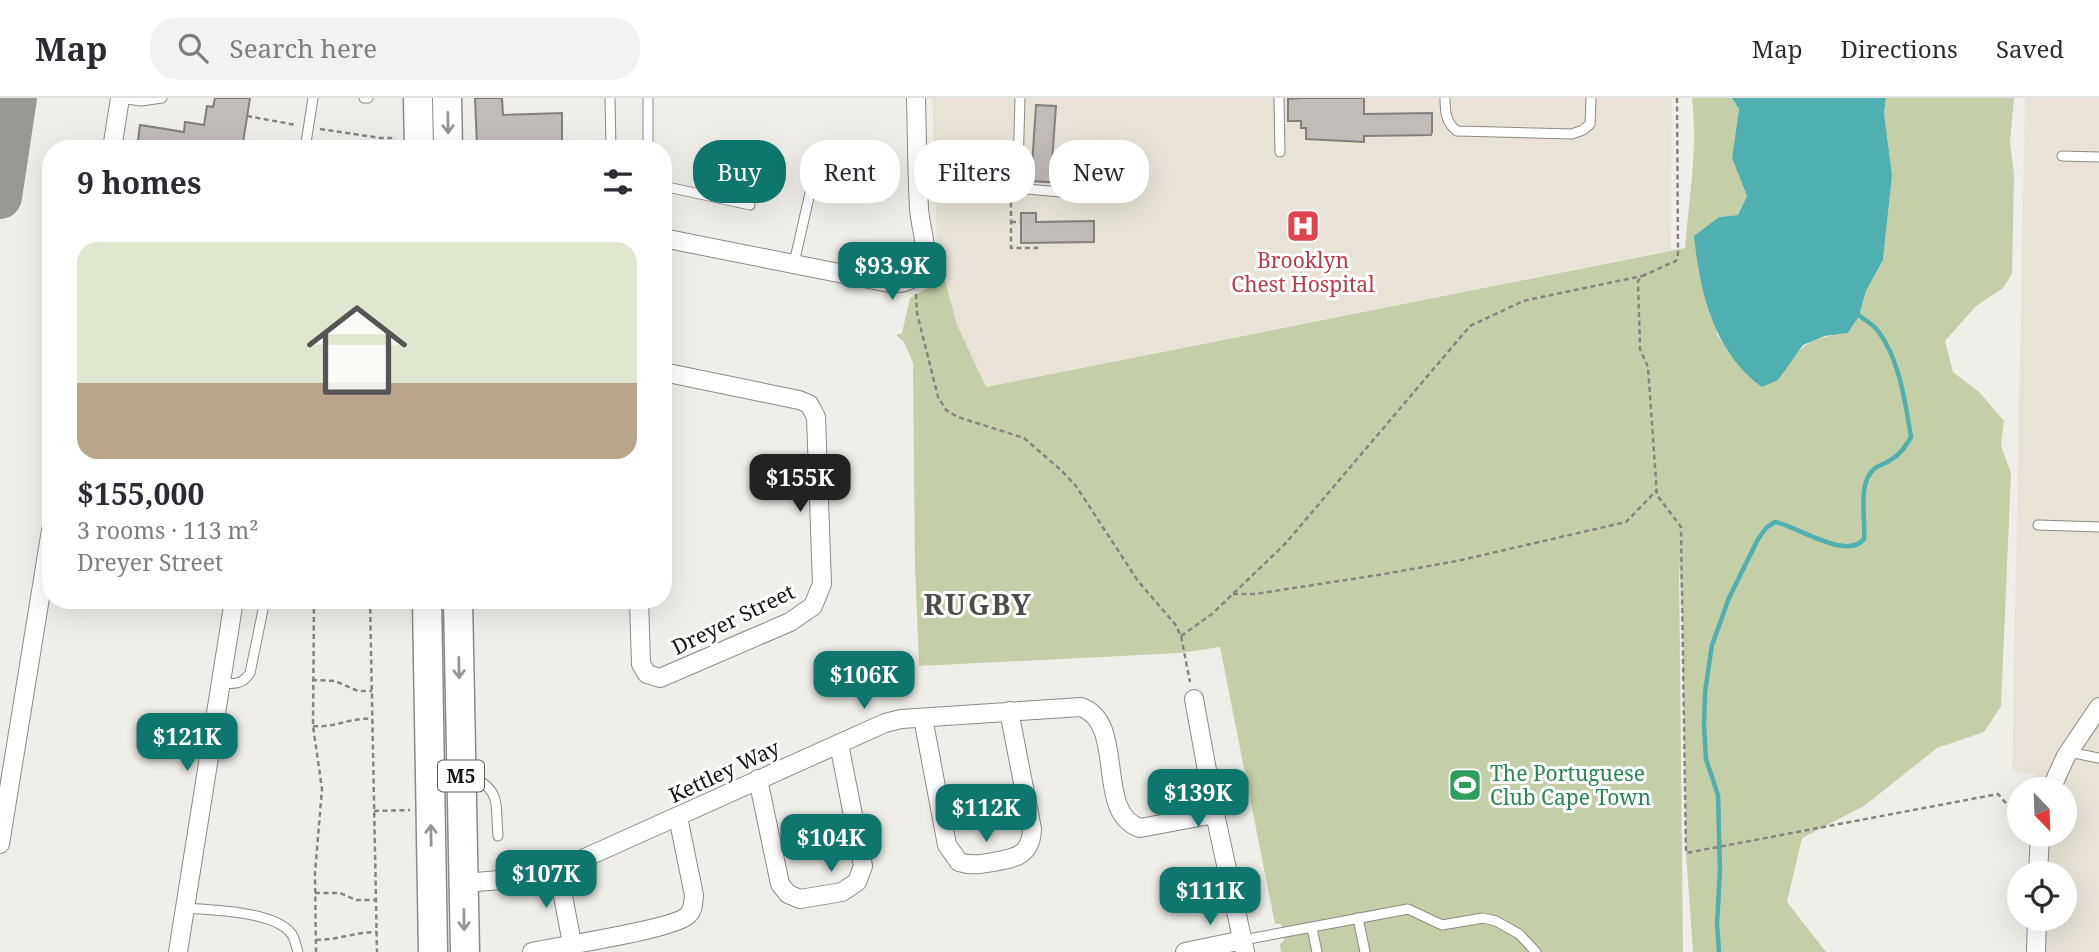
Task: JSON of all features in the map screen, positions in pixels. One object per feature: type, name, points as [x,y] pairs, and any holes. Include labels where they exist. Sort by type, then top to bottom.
[{"type":"main road","points":[[418,98],[419,140]]},
{"type":"main road","points":[[447,98],[448,140]]},
{"type":"main road","name":"M5","points":[[427,609],[433,952]]},
{"type":"main road","name":"M5","points":[[458,609],[465,952]]},
{"type":"street","points":[[113,140],[120,98]]},
{"type":"street","points":[[672,239],[889,283],[906,282],[915,276],[922,266],[925,253],[919,211],[916,98]]},
{"type":"street","name":"Dreyer Street","points":[[639,609],[641,664],[647,674],[660,678],[790,622],[813,606],[822,584],[816,416],[809,404],[672,374]]},
{"type":"street","points":[[0,844],[42,585]]},
{"type":"street","points":[[178,952],[232,609]]},
{"type":"street","points":[[1185,952],[1244,946],[1215,814],[1194,699]]},
{"type":"street","name":"Kettley Way","points":[[464,883],[535,877],[558,870],[885,723],[901,719],[1072,706],[1088,710],[1103,727],[1118,806],[1134,826],[1140,828],[1167,824],[1215,814]]},
{"type":"street","points":[[2057,777],[2068,752],[2099,707]]},
{"type":"street","points":[[923,718],[947,845],[959,862],[977,865],[1014,858],[1027,849],[1032,840],[1009,711]]},
{"type":"street","points":[[758,779],[780,884],[784,890],[800,899],[842,892],[857,882],[863,866],[839,744]]},
{"type":"street","points":[[531,952],[666,926],[688,915],[693,907],[694,895],[678,817]]},
{"type":"street","points":[[558,870],[572,943]]},
{"type":"street","points":[[2036,952],[2037,931]]},
{"type":"lane","points":[[120,98],[141,101],[162,98]]},
{"type":"lane","points":[[306,140],[313,98]]},
{"type":"lane","points":[[610,98],[611,140]]},
{"type":"lane","points":[[648,98],[649,140]]},
{"type":"lane","points":[[1019,140],[1020,98]]},
{"type":"lane","points":[[1279,98],[1280,152]]},
{"type":"lane","points":[[1445,98],[1447,119],[1450,126],[1457,131],[1572,134],[1590,124],[1591,98]]},
{"type":"lane","points":[[2062,156],[2099,157]]},
{"type":"lane","points":[[672,188],[750,205]]},
{"type":"lane","points":[[794,263],[808,203]]},
{"type":"lane","points":[[2038,525],[2099,527]]},
{"type":"lane","points":[[220,683],[236,684],[245,681],[250,673],[263,609]]},
{"type":"lane","points":[[2068,752],[2099,758]]},
{"type":"lane","points":[[461,771],[485,783],[494,794],[498,836]]},
{"type":"lane","points":[[185,908],[223,911],[266,919],[292,933],[298,952]]},
{"type":"lane","points":[[1244,946],[1312,928],[1408,909],[1442,925],[1483,918],[1519,934],[1536,952]]},
{"type":"lane","points":[[1358,918],[1365,952]]},
{"type":"lane","points":[[1312,928],[1317,952]]},
{"type":"path","points":[[1181,636],[1212,614],[1284,544],[1470,326],[1523,301],[1642,276],[1676,261],[1677,98]]},
{"type":"path","points":[[1011,203],[1011,248],[1037,248],[1036,243]]},
{"type":"path","points":[[1011,222],[1021,222]]},
{"type":"path","points":[[915,276],[917,313],[938,397],[946,410],[958,417],[1024,438],[1076,486],[1138,582],[1175,624],[1181,636],[1194,699]]},
{"type":"path","points":[[1642,276],[1638,281],[1640,349],[1648,368],[1657,495],[1681,527],[1686,853],[1997,794],[2007,805]]},
{"type":"path","points":[[1233,594],[1255,594],[1457,561],[1626,522],[1657,490]]},
{"type":"path","points":[[314,609],[313,726],[321,789],[315,893],[316,952]]},
{"type":"path","points":[[370,609],[377,952]]},
{"type":"path","points":[[312,680],[335,681],[358,691],[372,691]]},
{"type":"path","points":[[313,726],[338,726],[353,720],[373,719]]},
{"type":"path","points":[[374,811],[410,810]]},
{"type":"path","points":[[315,893],[340,893],[356,900],[376,900]]},
{"type":"path","points":[[316,940],[333,940],[364,932],[377,932]]},
{"type":"shaded area","name":"Brooklyn Chest Hospital","points":[[932,98],[1672,98],[1671,250],[985,387],[957,325],[945,286],[937,243],[936,203],[1035,203],[1035,140],[933,140]]},
{"type":"shaded area","points":[[2025,98],[2099,98],[2099,952],[2034,952],[2035,931],[2077,931],[2077,861],[2035,861],[2035,847],[2077,847],[2077,777],[2034,777],[2034,774],[2012,770]]},
{"type":"green space","points":[[1692,98],[1732,98],[1739,109],[1732,158],[1747,196],[1738,215],[1719,217],[1717,335],[1748,376],[1778,380],[1792,359],[1806,345],[1848,333],[1859,316],[1866,291],[1883,260],[1892,175],[1884,113],[1886,98],[2014,98],[2010,143],[2014,174],[2012,274],[2003,288],[1976,306],[1945,341],[1953,372],[1980,393],[2004,421],[2001,446],[2011,473],[2001,706],[1984,732],[1937,748],[1864,806],[1802,838],[1787,902],[1826,952],[1693,952],[1686,853],[1679,559],[1683,952],[1281,952],[1280,944],[1284,940],[1281,924],[1275,924],[1220,647],[1180,653],[919,666],[913,363],[904,342],[896,335],[902,333],[910,298],[929,287],[941,267],[957,325],[986,387],[1685,248],[1693,155]]},
{"type":"water","points":[[1732,98],[1886,98],[1884,113],[1892,175],[1883,260],[1866,291],[1859,316],[1848,333],[1825,336],[1803,345],[1778,380],[1762,387],[1732,357],[1712,320],[1700,279],[1694,236],[1719,217],[1738,215],[1747,196],[1732,158],[1739,109]]},
{"type":"building","points":[[215,98],[250,98],[243,140],[138,140],[140,125],[184,132],[185,122],[204,125],[207,106],[213,107]]},
{"type":"building","points":[[475,98],[502,98],[503,115],[562,113],[562,140],[477,140]]},
{"type":"building","points":[[1364,98],[1364,114],[1432,113],[1432,132],[1431,135],[1364,136],[1364,142],[1306,139],[1306,128],[1301,128],[1301,121],[1288,121],[1288,99]]},
{"type":"building","points":[[1036,105],[1056,106],[1054,140],[1049,140],[1049,182],[1035,181]]},
{"type":"building","points":[[1021,213],[1036,213],[1036,222],[1094,221],[1094,242],[1021,243]]},
{"type":"waterway","points":[[1719,952],[1718,795],[1706,759],[1704,727],[1705,692],[1712,645],[1729,598],[1758,539],[1767,527],[1775,522],[1834,544],[1856,545],[1864,539],[1863,502],[1869,475],[1896,456],[1911,437],[1892,355],[1876,328],[1856,313]]},
{"type":"taxiway","points":[[0,197],[15,98]]},
{"type":"place","name":"Brooklyn Chest Hospital","points":[[1303,226]]},
{"type":"place","name":"The Portuguese Club Cape Town","points":[[1465,785]]},
{"type":"district","name":"RUGBY","points":[[978,604]]}]
